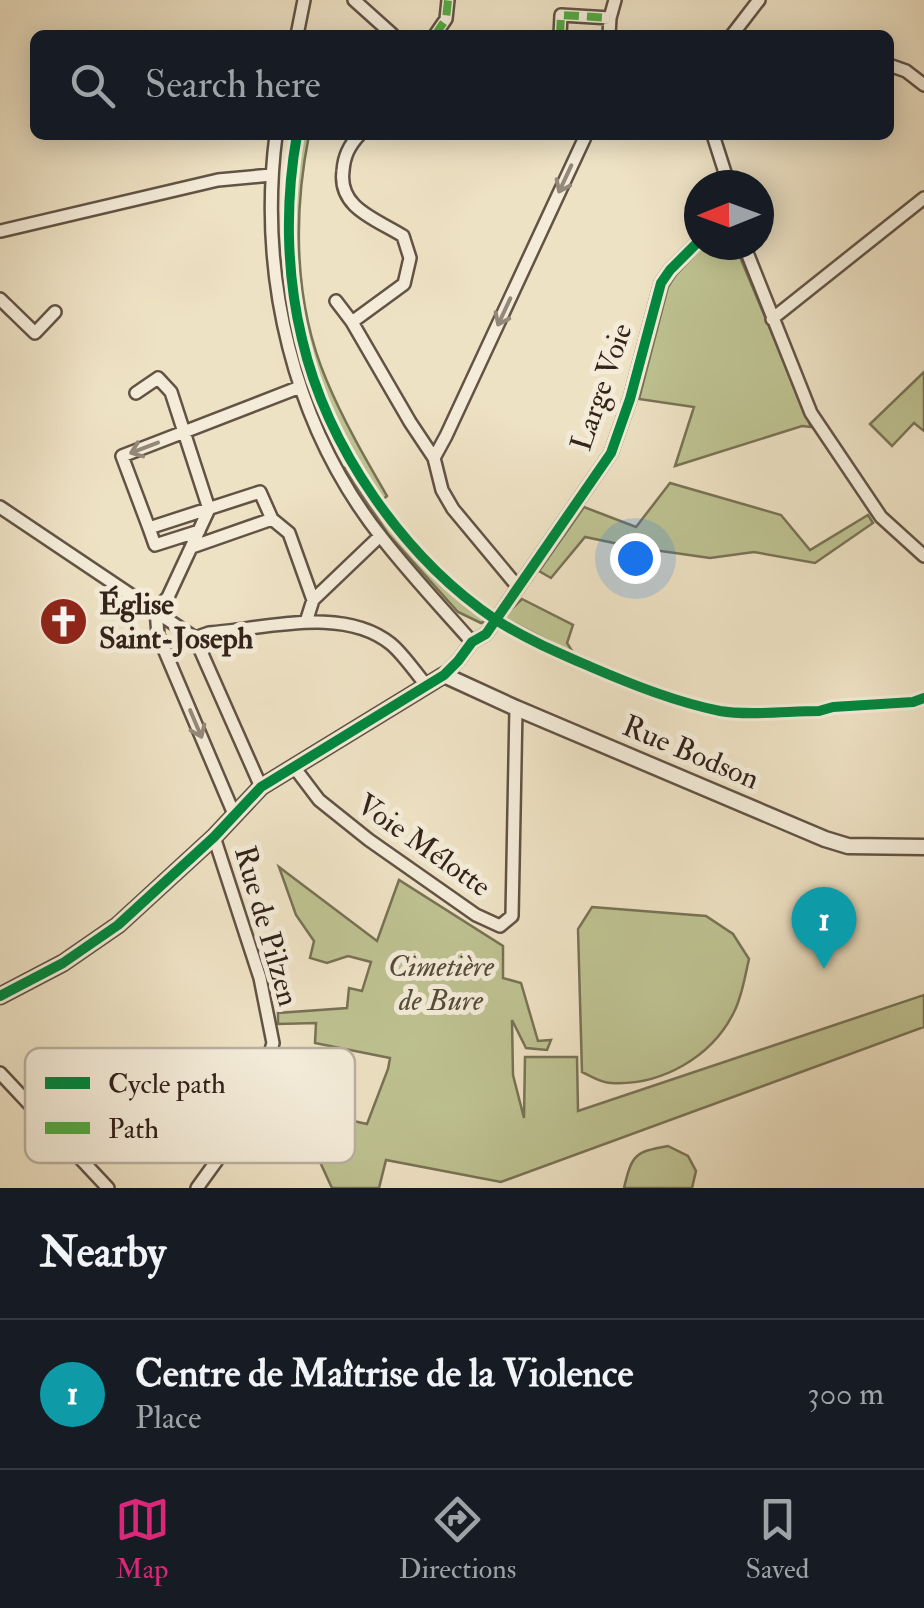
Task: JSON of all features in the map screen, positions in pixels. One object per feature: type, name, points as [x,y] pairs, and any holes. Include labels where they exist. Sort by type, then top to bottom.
[{"type":"street","points":[[298,30],[304,0]]},
{"type":"street","points":[[354,0],[387,30]]},
{"type":"street","points":[[438,30],[446,19],[448,0]]},
{"type":"street","points":[[610,30],[615,0]]},
{"type":"street","points":[[736,30],[759,0]]},
{"type":"street","points":[[560,30],[561,16],[610,18]]},
{"type":"street","points":[[894,66],[924,84]]},
{"type":"street","points":[[275,140],[271,226],[276,284],[287,339],[312,419],[342,478],[380,536],[472,642]]},
{"type":"street","points":[[352,322],[404,284],[410,258],[404,236],[345,196],[342,183],[346,155],[355,140]]},
{"type":"street","points":[[434,458],[584,140]]},
{"type":"street","points":[[715,140],[724,170]]},
{"type":"street","points":[[0,238],[0,229],[218,180],[271,174]]},
{"type":"street","points":[[772,319],[924,198]]},
{"type":"street","name":"Large Voie","points":[[444,675],[472,642],[486,634],[612,453],[661,283],[684,256]]},
{"type":"street","points":[[750,260],[811,414],[881,517],[924,556]]},
{"type":"street","points":[[0,299],[35,333],[55,312]]},
{"type":"street","points":[[336,301],[434,458],[442,490],[453,509],[518,587]]},
{"type":"street","points":[[136,393],[158,378],[172,392],[209,509],[168,597],[156,610],[158,634],[234,814]]},
{"type":"street","points":[[199,531],[155,546],[122,456],[300,387]]},
{"type":"street","points":[[149,528],[260,492],[272,520],[289,532],[313,600]]},
{"type":"street","points":[[0,506],[195,638],[262,787]]},
{"type":"street","points":[[192,547],[272,520]]},
{"type":"street","points":[[306,622],[313,600],[380,536]]},
{"type":"street","points":[[195,638],[306,622],[354,625],[390,644],[426,686]]},
{"type":"street","points":[[0,996],[63,963],[118,925],[262,787],[444,675]]},
{"type":"street","name":"Rue Bodson","points":[[444,675],[826,839],[848,846],[924,847]]},
{"type":"street","name":"Voie Mélotte","points":[[294,767],[319,800],[368,840],[476,914],[500,926],[512,916],[516,708]]},
{"type":"street","name":"Rue de Pilzen","points":[[214,837],[260,978],[272,1048]]},
{"type":"street","points":[[0,1073],[25,1100]]},
{"type":"street","points":[[85,1163],[108,1188]]},
{"type":"street","name":"Rue de Pilzen","points":[[197,1188],[215,1163]]},
{"type":"green space","points":[[298,140],[308,140],[299,227],[308,320],[333,394],[387,496],[381,501],[343,438],[311,360],[296,292],[290,204]]},
{"type":"green space","points":[[690,260],[741,260],[811,427],[802,426],[675,466],[694,407],[639,399],[668,287]]},
{"type":"green space","points":[[924,372],[924,431],[914,423],[892,446],[870,424]]},
{"type":"green space","points":[[344,468],[429,570],[487,620],[481,623],[458,612],[388,534]]},
{"type":"green space","points":[[670,483],[781,515],[810,550],[868,515],[873,523],[815,563],[754,552],[710,558],[585,537],[551,578],[539,571],[584,507],[636,527]]},
{"type":"green space","points":[[522,599],[573,625],[567,643],[574,654],[503,617]]},
{"type":"green space","name":"Cimetière de Bure","points":[[279,867],[377,941],[399,880],[503,946],[503,978],[521,983],[538,1041],[551,1040],[547,1050],[526,1048],[512,1020],[513,1075],[524,1118],[525,1057],[577,1057],[578,1111],[924,995],[924,1027],[501,1182],[386,1160],[379,1188],[332,1188],[320,1163],[355,1163],[355,1121],[367,1124],[390,1058],[315,1043],[316,1023],[278,1024],[278,1013],[347,1008],[349,988],[362,991],[371,962],[348,956],[327,963],[310,958],[314,941],[296,915]]},
{"type":"green space","points":[[592,907],[706,916],[733,934],[749,959],[739,1000],[724,1028],[699,1055],[666,1074],[630,1083],[607,1083],[582,1072],[578,929]]},
{"type":"green space","points":[[668,1146],[688,1156],[696,1171],[692,1188],[624,1188],[637,1157]]},
{"type":"marked path","points":[[438,30],[446,19],[448,0]]},
{"type":"marked path","points":[[560,30],[561,15],[610,18]]},
{"type":"cycle path","points":[[296,140],[290,185],[290,263],[302,339],[314,380],[330,420],[374,497],[430,565],[462,595],[496,620],[555,651],[655,692],[720,711],[819,711],[924,698]]},
{"type":"cycle path","points":[[0,996],[63,963],[118,925],[214,837],[261,787],[444,675],[472,642],[486,634],[611,453],[661,283],[684,256]]},
{"type":"place","name":"Église Saint-Joseph","points":[[64,621]]},
{"type":"place","name":"Centre de Maîtrise de la Violence","points":[[824,969]]}]
